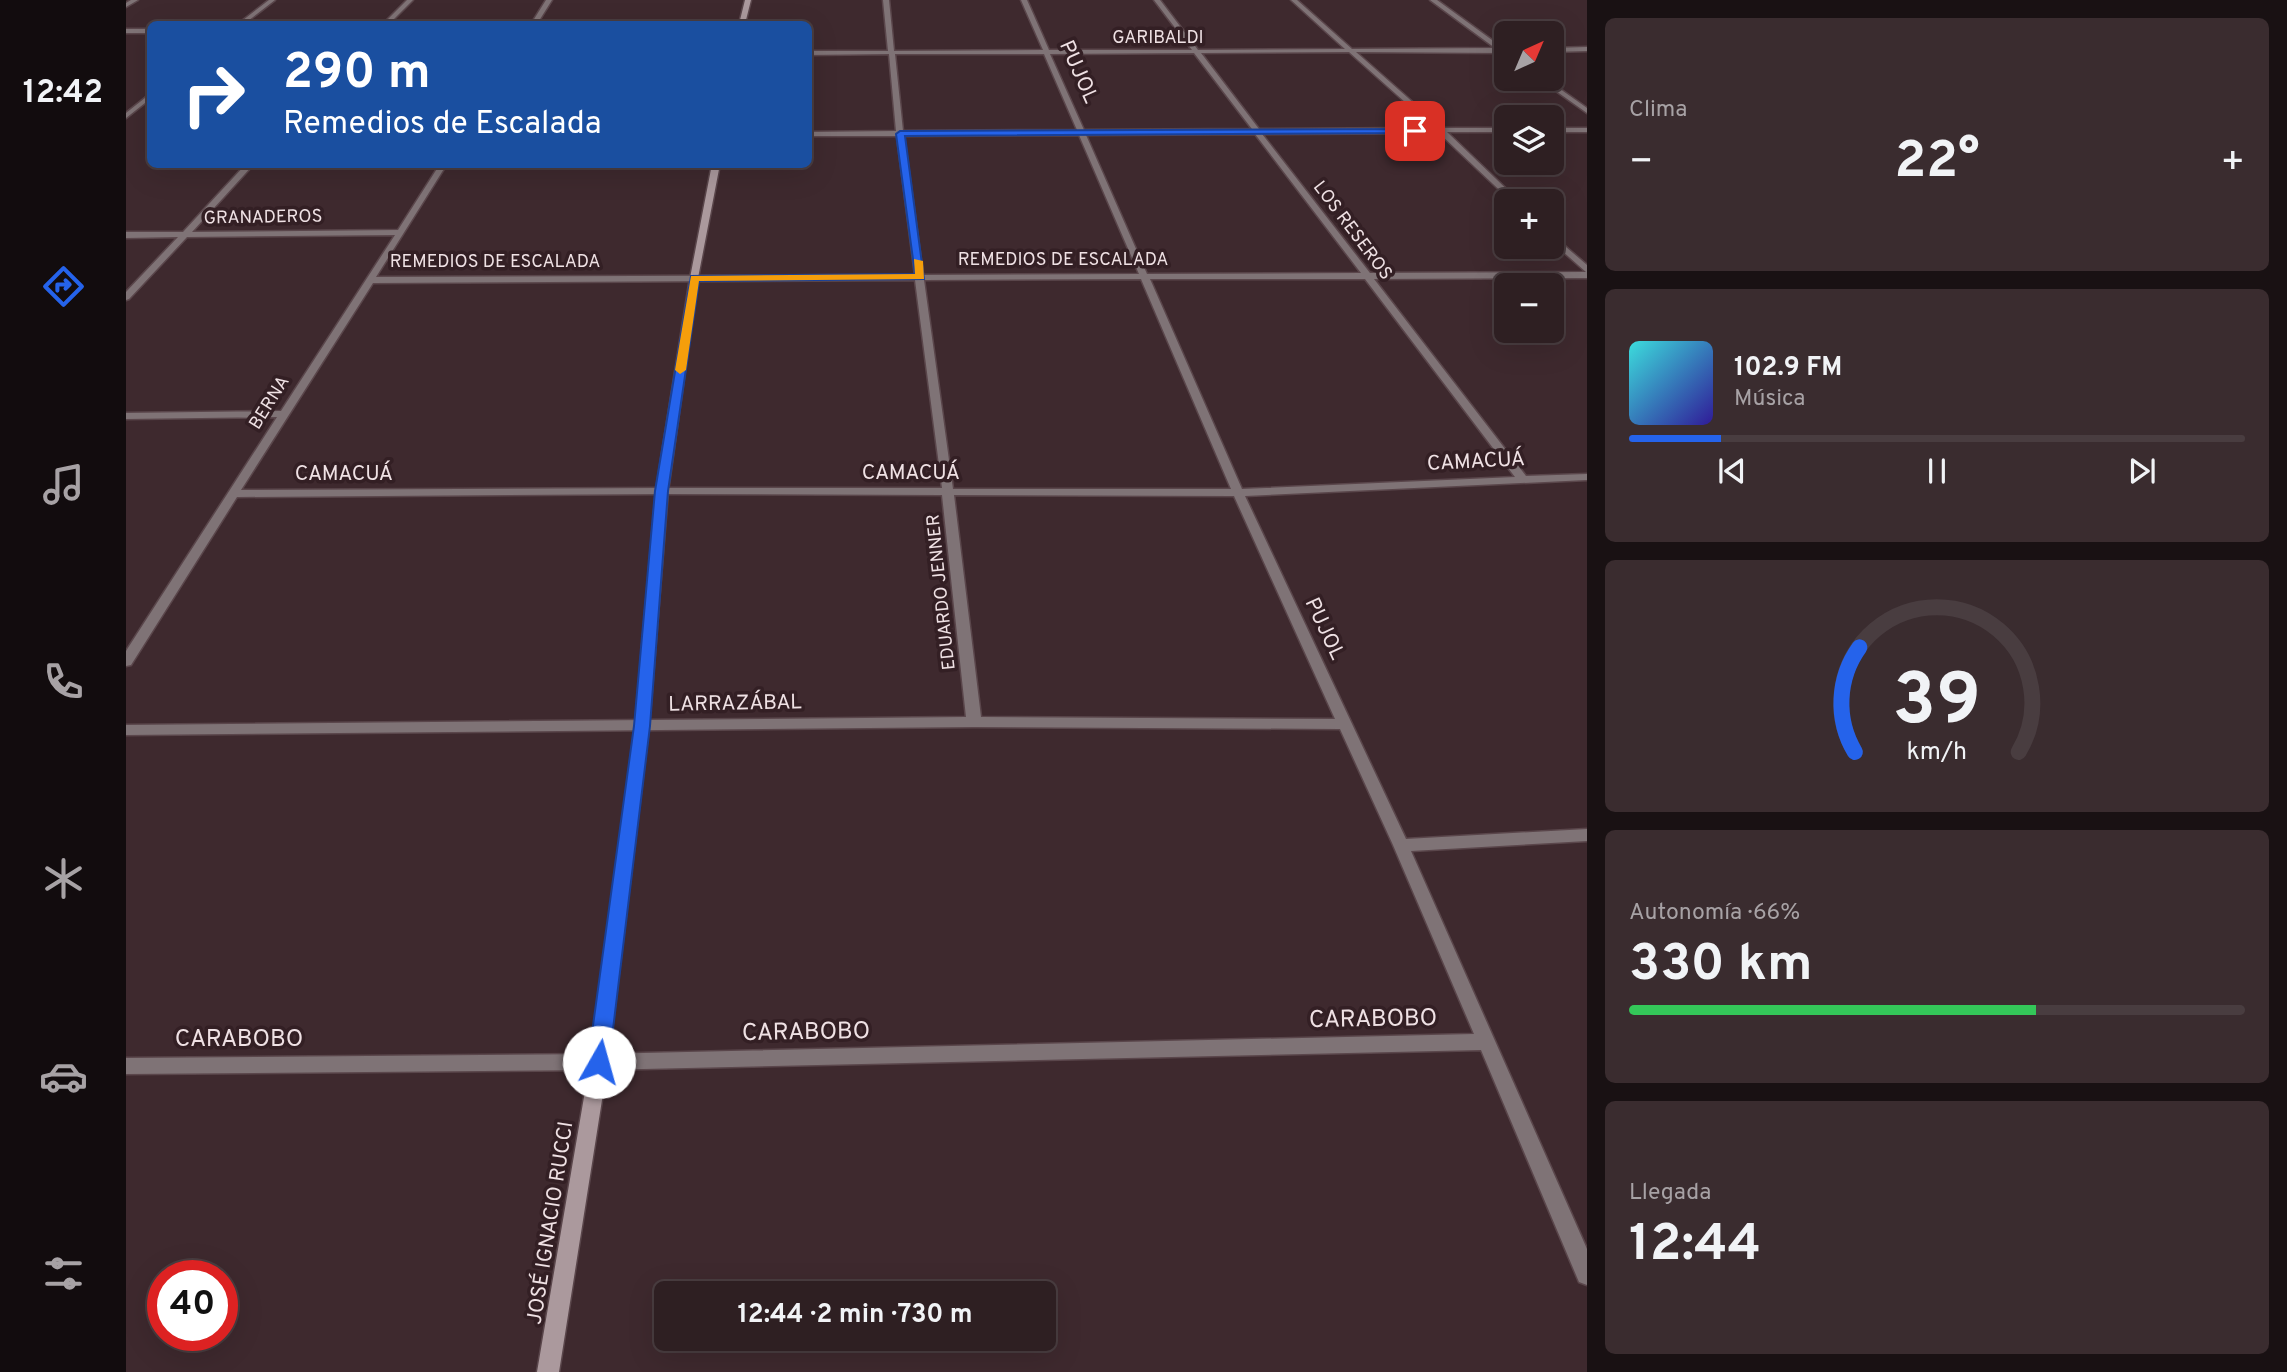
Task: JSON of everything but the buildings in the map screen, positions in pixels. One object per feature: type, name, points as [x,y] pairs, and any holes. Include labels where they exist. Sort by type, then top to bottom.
[{"type":"street","points":[[126,5],[135,0]]},
{"type":"street","points":[[245,21],[272,0]]},
{"type":"street","points":[[389,21],[410,0]]},
{"type":"street","points":[[536,21],[550,0]]},
{"type":"street","points":[[743,21],[748,0]]},
{"type":"street","name":"EDUARDO JENNER","points":[[887,0],[890,52],[948,493],[974,722]]},
{"type":"street","name":"PUJOL","points":[[1024,0],[1238,493],[1401,845],[1587,1274]]},
{"type":"street","name":"LOS RESEROS","points":[[1157,0],[1522,479]]},
{"type":"street","points":[[1294,0],[1502,189]]},
{"type":"street","points":[[1433,0],[1494,43]]},
{"type":"street","points":[[126,31],[147,31]]},
{"type":"street","points":[[1564,50],[1587,50]]},
{"type":"street","name":"GARIBALDI","points":[[812,52],[1494,51]]},
{"type":"street","points":[[1559,91],[1587,111]]},
{"type":"street","points":[[126,116],[130,109],[147,98]]},
{"type":"street","points":[[812,134],[1494,130]]},
{"type":"street","points":[[1564,130],[1587,130]]},
{"type":"street","points":[[126,297],[247,168]]},
{"type":"street","name":"BERNA","points":[[126,662],[441,168]]},
{"type":"street","name":"JOSÉ IGNACIO RUCCI","points":[[548,1372],[599,1062],[642,726],[662,491],[694,278],[715,168]]},
{"type":"street","name":"GRANADEROS","points":[[126,235],[400,232]]},
{"type":"street","points":[[1564,249],[1587,272]]},
{"type":"street","name":"REMEDIOS DE ESCALADA","points":[[370,280],[1366,277],[1587,272]]},
{"type":"street","points":[[126,416],[284,414]]},
{"type":"street","name":"CAMACUÁ","points":[[234,494],[662,491],[1238,493],[1587,477]]},
{"type":"street","name":"LARRAZÁBAL","points":[[126,730],[974,722],[1344,724]]},
{"type":"street","points":[[1401,845],[1587,835]]},
{"type":"street","name":"CARABOBO","points":[[126,1066],[599,1062],[1487,1042]]},
{"type":"slow traffic","points":[[680,370],[694,278],[920,277],[918,261]]},
{"type":"route","points":[[599,1062],[642,726],[662,491],[694,278],[920,277],[900,134],[1415,131]]}]
